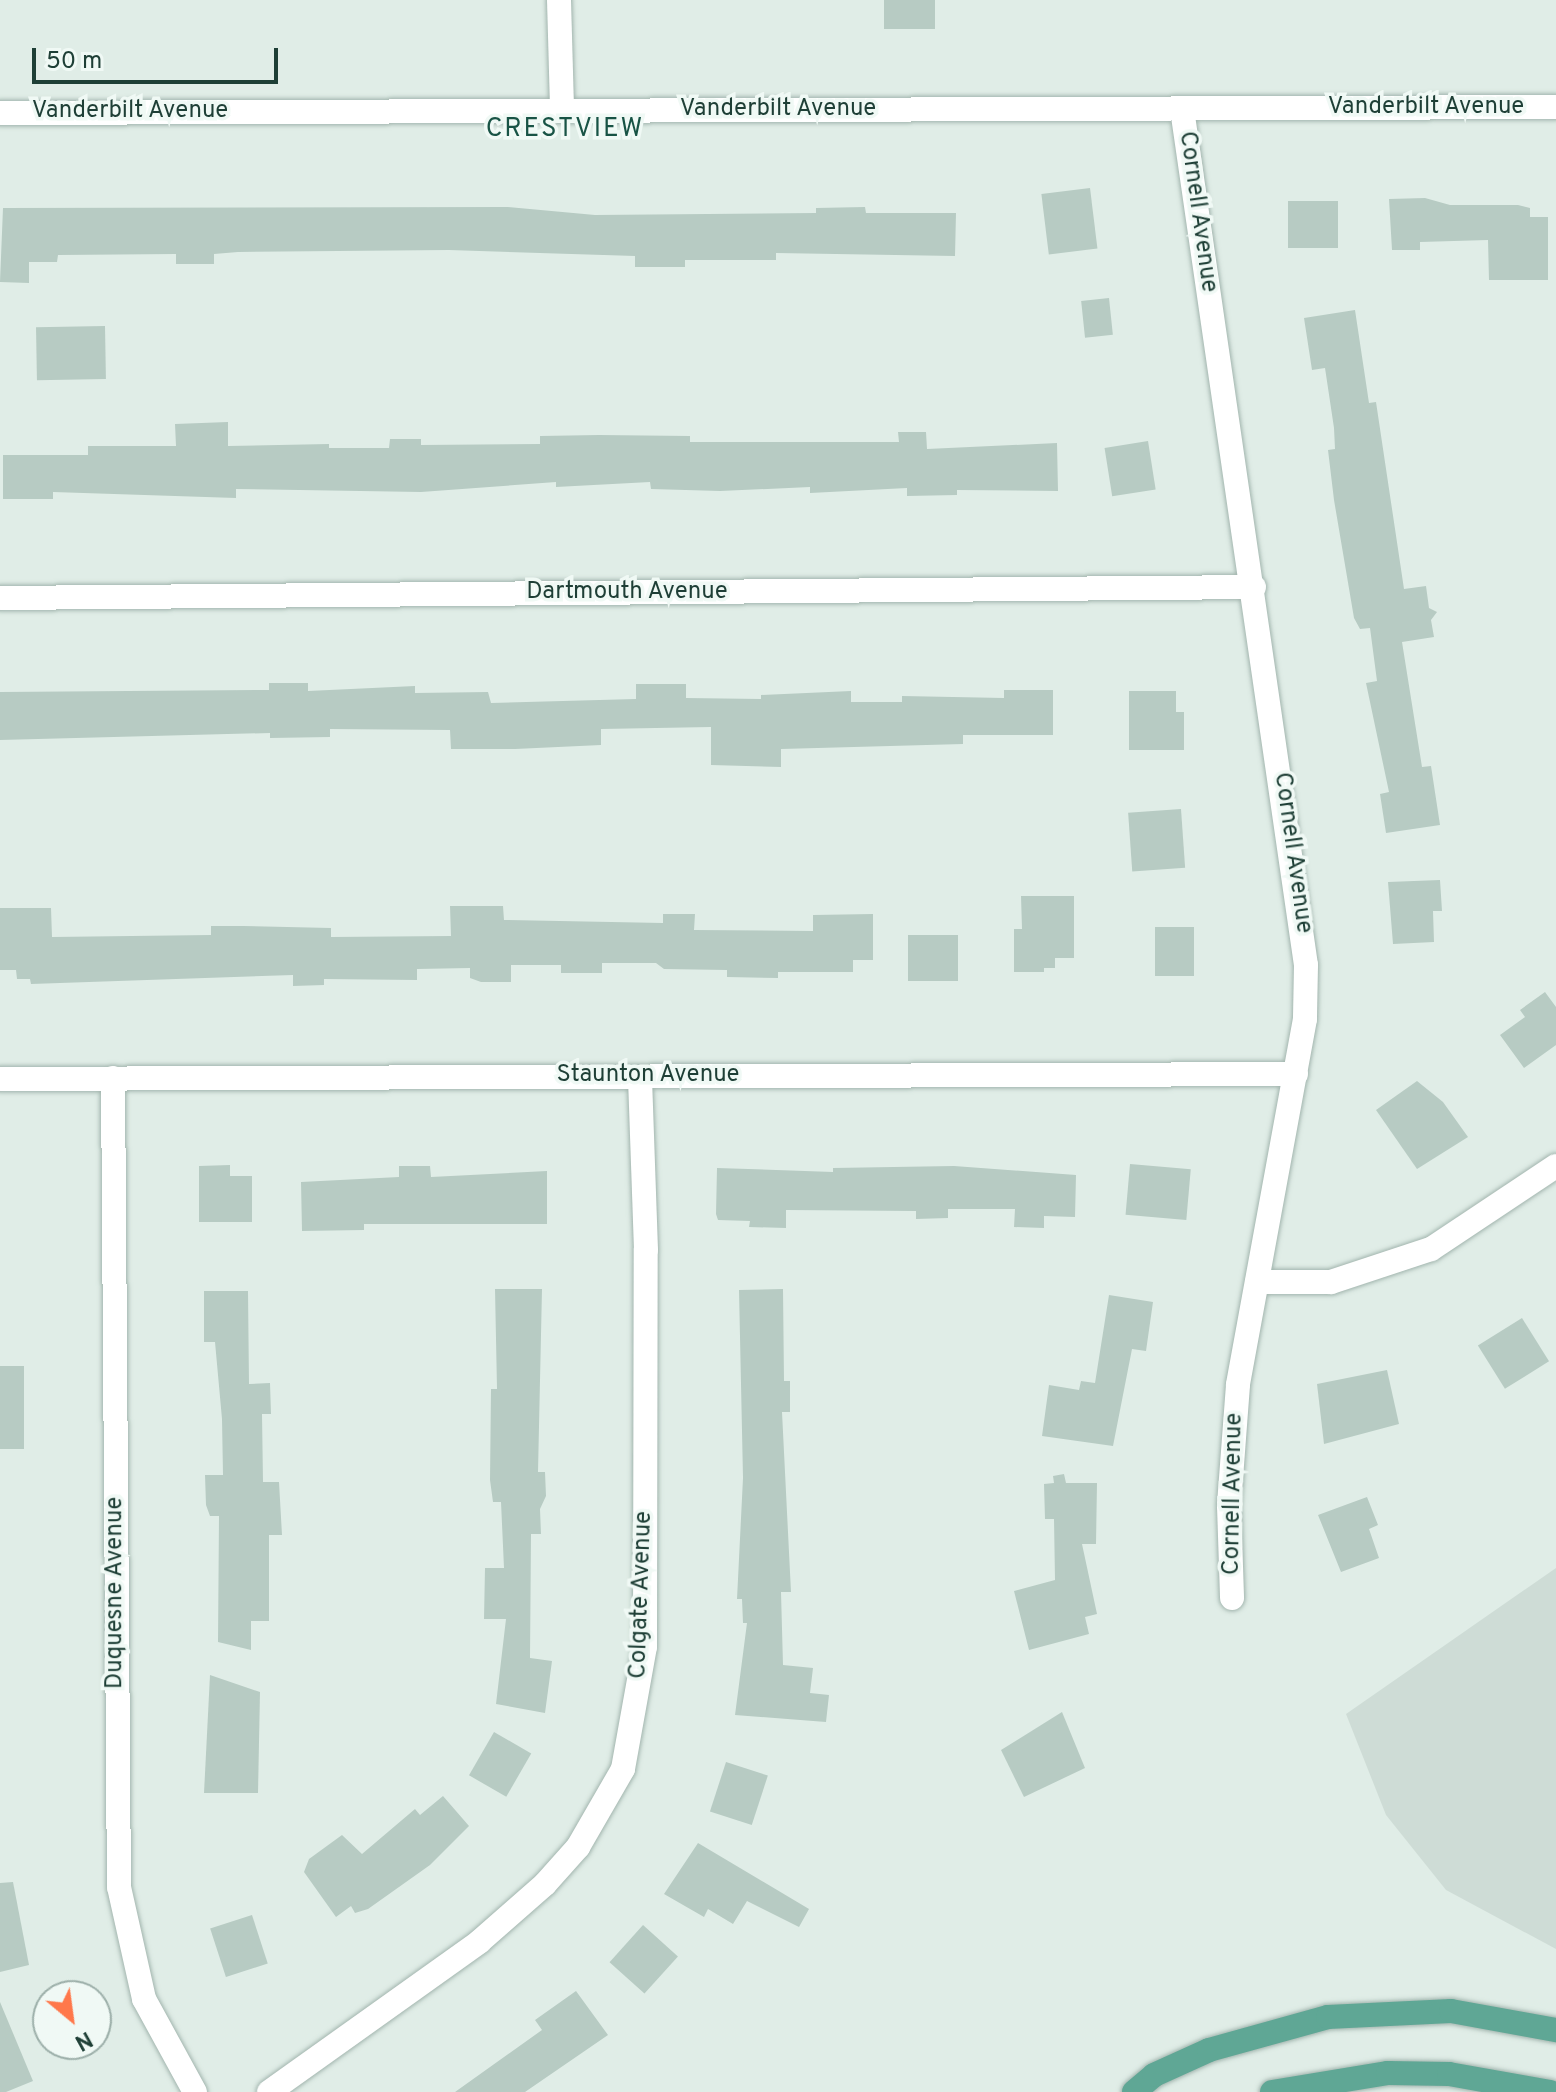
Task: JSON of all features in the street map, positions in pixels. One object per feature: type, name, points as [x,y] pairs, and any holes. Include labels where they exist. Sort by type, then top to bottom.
[{"type":"main road","points":[[1134,2092],[1154,2075],[1209,2050],[1328,2017],[1451,2011],[1556,2030]]},
{"type":"main road","points":[[1272,2092],[1388,2073],[1449,2074],[1550,2092]]},
{"type":"street","points":[[559,0],[562,110]]},
{"type":"street","name":"Vanderbilt Avenue","points":[[0,113],[1556,107]]},
{"type":"street","name":"Cornell Avenue","points":[[1182,109],[1304,940],[1305,1019],[1230,1449],[1232,1598]]},
{"type":"street","name":"Dartmouth Avenue","points":[[0,598],[1254,587]]},
{"type":"street","name":"Staunton Avenue","points":[[0,1079],[1296,1074]]},
{"type":"street","name":"Colgate Avenue","points":[[269,2092],[479,1942],[545,1884],[578,1847],[623,1769],[645,1647],[646,1250],[640,1077]]},
{"type":"street","name":"Duquesne Avenue","points":[[113,1078],[119,1887],[144,1999],[195,2092]]},
{"type":"street","points":[[1257,1282],[1331,1282],[1404,1259],[1485,1217],[1556,1166]]},
{"type":"shaded area","points":[[1556,1568],[1556,1949],[1446,1890],[1386,1815],[1346,1714]]},
{"type":"building","points":[[884,0],[935,0],[935,29],[884,29]]},
{"type":"building","points":[[1090,188],[1097,249],[1049,255],[1041,194]]},
{"type":"building","points":[[1425,198],[1450,205],[1518,205],[1530,208],[1530,217],[1548,217],[1548,280],[1489,280],[1488,240],[1420,242],[1420,250],[1392,250],[1389,199]]},
{"type":"building","points":[[1288,201],[1338,201],[1338,248],[1288,248]]},
{"type":"building","points":[[508,207],[595,215],[816,213],[816,208],[865,207],[866,213],[956,213],[955,256],[776,253],[776,260],[685,260],[685,267],[635,267],[635,256],[449,250],[238,252],[214,254],[214,264],[176,264],[176,254],[58,255],[57,262],[29,262],[29,283],[0,282],[3,208]]},
{"type":"building","points":[[1109,298],[1113,335],[1085,338],[1081,301]]},
{"type":"building","points":[[1355,310],[1369,403],[1376,402],[1404,589],[1426,586],[1429,608],[1437,612],[1431,620],[1434,637],[1402,642],[1422,767],[1431,766],[1440,825],[1386,833],[1380,794],[1389,792],[1366,683],[1377,681],[1370,628],[1360,629],[1354,618],[1328,450],[1335,449],[1325,368],[1312,370],[1304,318]]},
{"type":"building","points":[[105,326],[106,379],[37,380],[36,327]]},
{"type":"building","points":[[228,422],[228,446],[329,444],[329,448],[389,448],[390,439],[421,439],[421,445],[540,444],[540,436],[599,435],[690,436],[690,442],[899,442],[898,432],[926,432],[927,449],[1057,443],[1058,491],[957,490],[957,495],[907,496],[907,488],[810,493],[810,487],[720,491],[651,489],[650,482],[556,487],[556,482],[421,492],[236,489],[236,498],[53,492],[53,499],[3,499],[3,455],[88,455],[88,446],[176,446],[175,424]]},
{"type":"building","points":[[1148,441],[1156,489],[1112,496],[1105,448]]},
{"type":"building","points":[[269,683],[308,683],[308,691],[415,686],[415,693],[488,692],[491,703],[636,699],[636,684],[686,684],[686,698],[761,699],[761,695],[851,691],[851,702],[902,702],[902,696],[1004,698],[1004,690],[1053,690],[1053,735],[963,735],[963,744],[781,749],[781,767],[711,765],[711,727],[601,729],[601,745],[515,749],[451,749],[450,730],[330,729],[330,737],[270,738],[270,733],[0,740],[0,692],[269,690]]},
{"type":"building","points":[[1129,691],[1176,691],[1176,712],[1184,712],[1184,750],[1129,750]]},
{"type":"building","points":[[1181,809],[1185,868],[1132,872],[1128,813]]},
{"type":"building","points":[[1440,880],[1442,911],[1433,911],[1434,942],[1393,944],[1388,882]]},
{"type":"building","points":[[1021,896],[1074,896],[1074,958],[1055,958],[1055,968],[1044,968],[1044,972],[1014,972],[1014,929],[1022,929]]},
{"type":"building","points":[[450,906],[503,906],[504,920],[663,923],[663,914],[695,914],[694,930],[813,931],[813,915],[873,914],[873,960],[853,960],[853,972],[778,972],[778,978],[727,977],[727,970],[664,969],[656,963],[602,963],[602,973],[561,973],[561,965],[511,965],[511,982],[481,982],[470,978],[470,968],[417,969],[417,980],[324,979],[324,985],[293,986],[293,975],[31,984],[30,979],[17,979],[16,970],[0,970],[0,908],[51,908],[52,937],[211,935],[211,926],[243,926],[331,928],[331,937],[451,936]]},
{"type":"building","points":[[1155,927],[1194,927],[1194,976],[1155,976]]},
{"type":"building","points":[[908,935],[958,935],[958,981],[908,981]]},
{"type":"building","points":[[1545,992],[1556,1007],[1556,1045],[1524,1068],[1500,1035],[1525,1017],[1520,1010]]},
{"type":"building","points":[[1417,1081],[1443,1102],[1468,1137],[1417,1169],[1376,1110]]},
{"type":"building","points":[[1130,1164],[1191,1169],[1186,1220],[1126,1215]]},
{"type":"building","points":[[230,1165],[230,1176],[252,1176],[252,1222],[199,1222],[199,1166]]},
{"type":"building","points":[[399,1166],[430,1166],[431,1177],[547,1171],[547,1224],[364,1224],[364,1230],[302,1231],[301,1182],[399,1177]]},
{"type":"building","points":[[954,1166],[1076,1175],[1075,1217],[1044,1216],[1044,1228],[1014,1227],[1015,1209],[948,1209],[948,1218],[916,1219],[916,1211],[786,1210],[786,1228],[749,1227],[750,1221],[718,1220],[716,1214],[717,1168],[833,1172],[833,1168]]},
{"type":"building","points":[[495,1289],[542,1289],[538,1472],[545,1472],[546,1496],[540,1509],[541,1534],[531,1534],[530,1658],[552,1661],[545,1713],[496,1704],[506,1619],[484,1619],[485,1568],[504,1568],[501,1502],[493,1502],[490,1480],[491,1389],[497,1389]]},
{"type":"building","points":[[783,1289],[784,1381],[790,1381],[790,1412],[782,1412],[791,1592],[781,1592],[783,1665],[813,1668],[810,1693],[829,1695],[826,1722],[735,1715],[747,1623],[743,1623],[742,1599],[737,1599],[743,1478],[739,1290]]},
{"type":"building","points":[[204,1291],[248,1291],[249,1384],[270,1383],[271,1414],[262,1414],[263,1482],[279,1482],[282,1535],[269,1535],[269,1621],[251,1621],[251,1650],[218,1642],[219,1516],[210,1516],[206,1505],[205,1475],[223,1475],[222,1419],[215,1342],[204,1342]]},
{"type":"building","points":[[1109,1295],[1153,1302],[1146,1351],[1132,1349],[1113,1446],[1042,1436],[1049,1385],[1079,1390],[1081,1381],[1095,1383]]},
{"type":"building","points":[[1522,1318],[1549,1361],[1505,1389],[1478,1346]]},
{"type":"building","points":[[0,1366],[24,1366],[24,1449],[0,1449]]},
{"type":"building","points":[[1387,1370],[1399,1424],[1324,1444],[1317,1384]]},
{"type":"building","points":[[1064,1474],[1066,1483],[1097,1483],[1096,1544],[1082,1544],[1097,1614],[1085,1617],[1089,1634],[1029,1650],[1014,1591],[1055,1580],[1054,1519],[1045,1519],[1044,1484],[1054,1483],[1053,1476]]},
{"type":"building","points":[[1367,1497],[1378,1525],[1369,1529],[1379,1558],[1341,1572],[1318,1515]]},
{"type":"building","points":[[210,1675],[260,1692],[258,1793],[204,1793]]},
{"type":"building","points":[[1062,1712],[1085,1768],[1024,1797],[1001,1750]]},
{"type":"building","points":[[494,1732],[531,1754],[506,1797],[469,1775]]},
{"type":"building","points":[[726,1762],[768,1776],[752,1825],[710,1811]]},
{"type":"building","points":[[443,1796],[469,1826],[430,1865],[368,1909],[355,1913],[351,1906],[336,1917],[304,1872],[309,1859],[342,1835],[362,1854],[415,1809],[420,1815]]},
{"type":"building","points":[[698,1843],[809,1909],[799,1927],[747,1901],[733,1924],[708,1909],[704,1917],[664,1894]]},
{"type":"building","points":[[13,1882],[29,1965],[0,1972],[0,1883]]},
{"type":"building","points":[[252,1915],[268,1964],[226,1977],[210,1929]]},
{"type":"building","points":[[643,1925],[678,1956],[644,1994],[610,1962]]},
{"type":"building","points":[[576,1991],[608,2035],[525,2092],[455,2092],[542,2030],[535,2020]]},
{"type":"building","points":[[0,2002],[33,2081],[6,2092],[0,2092]]},
{"type":"district","name":"CRESTVIEW","points":[[565,130]]}]
